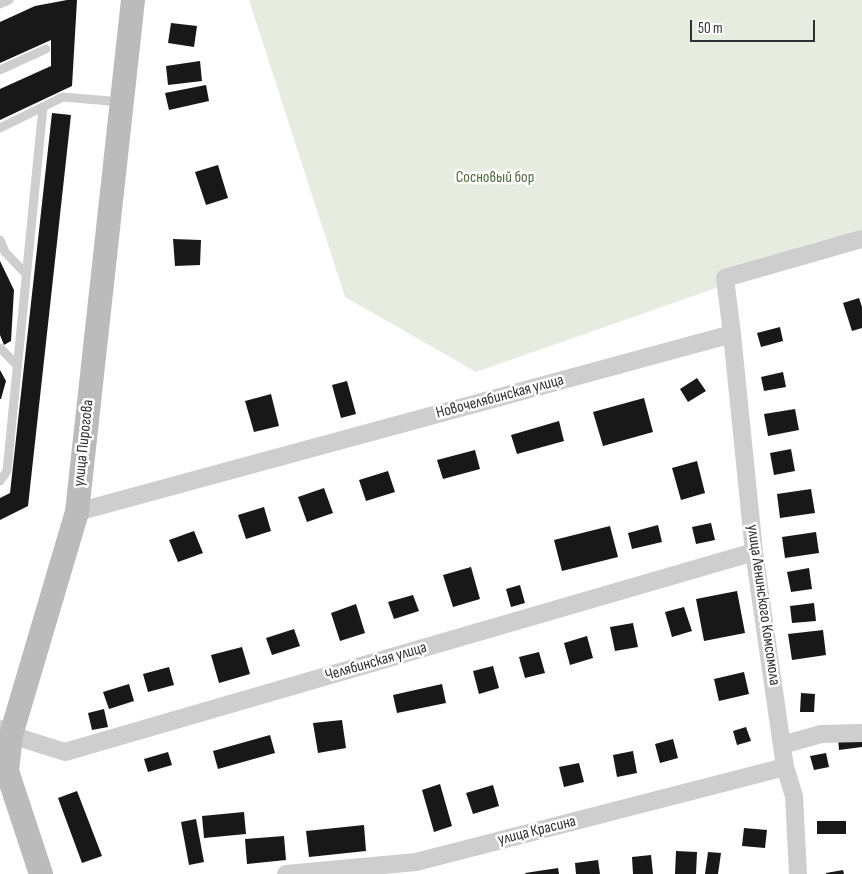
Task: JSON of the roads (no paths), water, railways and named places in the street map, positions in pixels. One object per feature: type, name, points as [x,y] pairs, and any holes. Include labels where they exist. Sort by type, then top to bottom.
[{"type":"street","name":"улица Пирогова","points":[[42,874],[7,771],[6,732],[77,512],[133,0]]},
{"type":"street","points":[[732,334],[725,278],[862,239]]},
{"type":"street","name":"Новочелябинская улица","points":[[77,512],[732,334]]},
{"type":"street","name":"улица Ленинского Комсомола","points":[[732,334],[754,552],[785,767],[794,796],[798,874]]},
{"type":"street","name":"Челябинская улица","points":[[6,732],[65,752],[754,552]]},
{"type":"street","points":[[782,745],[821,734],[862,733]]},
{"type":"street","name":"улица Красина","points":[[286,874],[416,862],[785,767]]},
{"type":"lane","points":[[0,4],[9,0]]},
{"type":"lane","points":[[0,70],[46,49]]},
{"type":"lane","points":[[0,128],[63,97],[122,102]]},
{"type":"lane","points":[[0,481],[6,470],[43,107]]},
{"type":"lane","points":[[0,240],[5,252],[26,274]]},
{"type":"lane","points":[[0,348],[17,365]]},
{"type":"lane","points":[[0,460],[6,470]]},
{"type":"park label","name":"Сосновый бор","points":[[495,178]]}]
